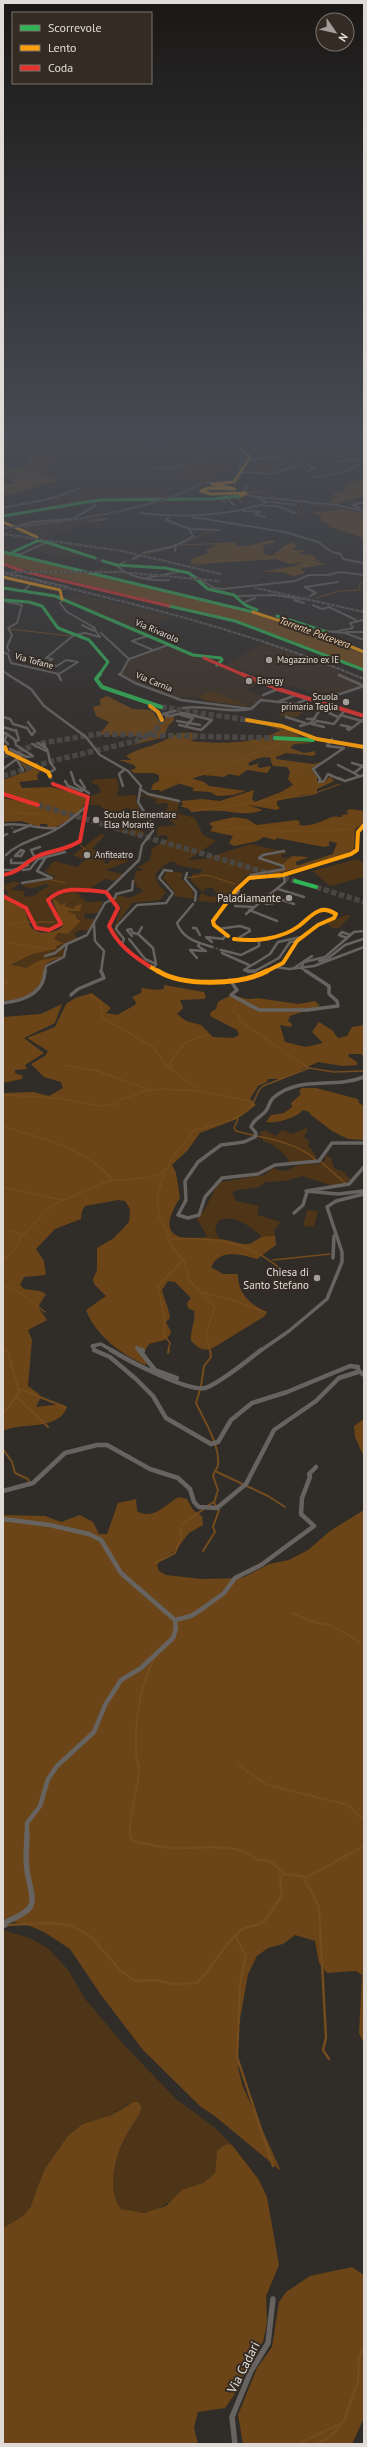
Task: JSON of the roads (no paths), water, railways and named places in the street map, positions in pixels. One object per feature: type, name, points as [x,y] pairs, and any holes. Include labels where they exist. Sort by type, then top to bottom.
[{"type":"main road","points":[[12,554],[249,611],[324,633]]},
{"type":"main road","points":[[83,554],[95,558]]},
{"type":"main road","points":[[102,561],[117,565],[160,567],[183,571],[193,575],[208,590],[237,596],[243,603],[254,609],[324,633],[335,640],[364,652]]},
{"type":"main road","points":[[4,566],[235,621],[364,670]]},
{"type":"main road","points":[[3,577],[31,583],[62,594]]},
{"type":"main road","name":"Via Rivarolo","points":[[3,588],[52,595],[62,594],[168,645],[212,661],[278,689],[332,706],[341,714],[363,718]]},
{"type":"main road","points":[[3,600],[29,602],[42,606],[56,626],[93,643],[107,659],[108,664],[96,679],[99,685],[153,708],[162,720]]},
{"type":"main road","points":[[134,699],[161,707]]},
{"type":"main road","points":[[247,720],[282,726],[317,739],[364,747]]},
{"type":"main road","points":[[275,738],[339,742]]},
{"type":"main road","points":[[6,745],[49,774]]},
{"type":"main road","points":[[3,875],[15,874],[23,870],[36,856],[78,843],[86,812],[88,794],[57,787],[53,784]]},
{"type":"main road","points":[[3,795],[38,805]]},
{"type":"main road","points":[[227,936],[218,929],[212,921],[236,890],[249,878],[283,875],[353,853],[357,848],[358,829],[364,825]]},
{"type":"main road","points":[[295,881],[316,887]]},
{"type":"main road","points":[[3,896],[26,908],[34,927],[48,930],[57,929],[62,923],[48,900],[52,894],[63,890],[106,892],[118,908],[110,929],[122,944],[139,960],[178,980],[230,980],[254,978],[285,961],[297,941],[318,925],[335,917],[336,914],[328,910],[319,911],[296,928],[259,940],[244,941],[234,939]]},
{"type":"street","points":[[22,554],[104,575]]},
{"type":"street","points":[[341,554],[343,559],[364,563]]},
{"type":"street","points":[[133,559],[139,556]]},
{"type":"street","points":[[124,562],[117,565],[122,571],[154,582],[169,580]]},
{"type":"street","points":[[145,578],[183,571]]},
{"type":"street","points":[[3,572],[68,587],[76,583]]},
{"type":"street","points":[[193,575],[197,575],[214,588],[229,589],[295,581],[309,575],[328,575],[340,572],[364,575]]},
{"type":"street","points":[[310,596],[316,593],[305,588],[338,582]]},
{"type":"street","points":[[24,591],[31,583]]},
{"type":"street","name":"Via Carnia","points":[[62,594],[60,603],[67,612],[92,627],[129,659],[118,673],[135,683],[184,701],[251,709]]},
{"type":"street","points":[[237,596],[256,597],[274,595],[294,599],[304,603]]},
{"type":"street","points":[[243,603],[256,597]]},
{"type":"street","points":[[294,599],[302,599]]},
{"type":"street","points":[[3,600],[22,605],[16,624],[8,627],[12,636],[7,647],[9,651]]},
{"type":"street","points":[[313,605],[322,609],[329,607],[344,616],[356,620],[363,620]]},
{"type":"street","points":[[324,633],[353,628],[350,624],[356,620]]},
{"type":"street","points":[[82,625],[97,632]]},
{"type":"street","points":[[92,627],[97,632]]},
{"type":"street","name":"Via Tofane","points":[[3,652],[8,654],[11,663],[58,674],[78,662],[66,660],[57,666],[38,661],[48,662],[53,659],[46,658],[77,633],[85,632],[100,637],[97,632]]},
{"type":"street","points":[[343,632],[364,640]]},
{"type":"street","points":[[324,633],[364,632]]},
{"type":"street","points":[[147,636],[132,641],[153,650]]},
{"type":"street","points":[[129,659],[168,645]]},
{"type":"street","name":"Via Tofane","points":[[59,667],[68,669]]},
{"type":"street","points":[[3,671],[31,689],[44,706],[85,736],[100,755],[125,769],[139,783],[140,789],[138,802],[152,826],[153,831],[142,845],[139,860],[106,892]]},
{"type":"street","points":[[58,674],[61,680]]},
{"type":"street","points":[[339,675],[364,686]]},
{"type":"street","points":[[316,702],[364,686]]},
{"type":"street","points":[[263,695],[278,689]]},
{"type":"street","points":[[279,701],[296,695]]},
{"type":"street","points":[[183,708],[195,706],[234,712],[251,709],[260,700],[296,704],[307,699]]},
{"type":"street","points":[[300,726],[311,723],[324,704]]},
{"type":"street","points":[[332,706],[329,713],[341,714]]},
{"type":"street","points":[[175,711],[163,714],[168,716],[183,712],[208,717],[212,720],[202,730],[179,725]]},
{"type":"street","points":[[324,727],[312,724],[317,721],[334,724],[341,714]]},
{"type":"street","points":[[181,715],[193,718],[186,726]]},
{"type":"street","points":[[3,717],[10,719],[12,724],[28,728],[30,734],[35,731],[32,725],[28,722]]},
{"type":"street","points":[[286,717],[308,723]]},
{"type":"street","points":[[303,718],[315,719]]},
{"type":"street","points":[[341,725],[350,727],[348,730],[363,718]]},
{"type":"street","points":[[177,721],[200,724]]},
{"type":"street","points":[[3,727],[16,730],[19,740],[15,741],[16,745],[37,757]]},
{"type":"street","points":[[5,733],[8,737],[6,745]]},
{"type":"street","points":[[5,733],[15,740]]},
{"type":"street","points":[[332,739],[331,743],[327,746],[344,748],[313,769],[320,779],[319,782],[324,782],[327,774],[345,781],[364,775]]},
{"type":"street","points":[[38,743],[47,750]]},
{"type":"street","points":[[43,743],[47,750],[50,762],[55,769],[49,774]]},
{"type":"street","points":[[32,744],[47,750]]},
{"type":"street","points":[[6,745],[28,757],[33,756],[30,752]]},
{"type":"street","points":[[3,769],[17,760],[21,755],[6,745]]},
{"type":"street","points":[[17,760],[23,770]]},
{"type":"street","points":[[352,763],[363,766],[354,773]]},
{"type":"street","points":[[338,765],[360,776]]},
{"type":"street","points":[[123,786],[119,774],[125,769]]},
{"type":"street","points":[[326,770],[339,779]]},
{"type":"street","points":[[71,772],[75,784],[88,794]]},
{"type":"street","points":[[80,780],[82,786],[88,794]]},
{"type":"street","points":[[65,781],[69,787],[88,794]]},
{"type":"street","points":[[140,789],[148,794],[179,801]]},
{"type":"street","points":[[3,825],[18,822],[45,829],[59,827],[87,806]]},
{"type":"street","points":[[6,855],[14,846],[33,841],[86,812]]},
{"type":"street","points":[[15,830],[30,825]]},
{"type":"street","points":[[3,836],[7,834]]},
{"type":"street","points":[[11,860],[11,863],[21,864],[36,856],[31,850],[40,847]]},
{"type":"street","points":[[249,878],[251,875],[284,869],[283,866],[259,858],[263,855],[284,851]]},
{"type":"street","points":[[23,870],[30,870],[38,859],[65,852]]},
{"type":"street","points":[[22,883],[52,878],[37,871],[46,857]]},
{"type":"street","points":[[3,870],[13,870],[28,865]]},
{"type":"street","points":[[122,944],[124,939],[116,928],[124,916],[130,915],[137,905],[163,904],[173,894],[159,878],[164,870],[172,871]]},
{"type":"street","points":[[187,873],[185,878],[196,892],[195,901]]},
{"type":"street","points":[[246,914],[249,910],[278,889],[286,880],[283,875]]},
{"type":"street","points":[[161,882],[164,879]]},
{"type":"street","points":[[45,956],[55,953],[67,944],[87,935],[106,903],[113,901],[116,894],[132,890],[133,881]]},
{"type":"street","points":[[278,889],[304,897]]},
{"type":"street","points":[[233,899],[239,891],[236,890]]},
{"type":"street","points":[[266,904],[269,902],[274,903],[279,900],[294,904]]},
{"type":"street","points":[[192,904],[177,923],[184,937],[212,947]]},
{"type":"street","points":[[235,906],[253,907]]},
{"type":"street","points":[[249,910],[277,921]]},
{"type":"street","points":[[71,995],[76,990],[104,978],[100,970],[104,951],[95,941],[94,922]]},
{"type":"street","points":[[218,929],[240,926],[249,929],[250,932],[240,936]]},
{"type":"street","points":[[138,934],[142,927]]},
{"type":"street","points":[[193,928],[196,928],[200,935]]},
{"type":"street","points":[[132,936],[127,930],[131,929],[133,933],[138,934],[154,951],[155,967]]},
{"type":"street","points":[[300,968],[304,962],[325,957],[354,932],[364,931]]},
{"type":"street","points":[[347,938],[339,935],[342,932],[350,935]]},
{"type":"street","points":[[208,946],[212,942],[206,937],[223,938],[227,936]]},
{"type":"street","points":[[297,941],[290,942],[279,958],[252,973],[244,970],[249,965],[270,954],[278,942],[303,937]]},
{"type":"street","points":[[129,939],[146,961],[155,967]]},
{"type":"street","points":[[310,966],[310,964],[327,959],[343,946],[363,939]]},
{"type":"street","points":[[237,955],[244,954],[259,946],[259,940]]},
{"type":"street","points":[[197,958],[190,950],[206,950],[198,946],[200,943]]},
{"type":"street","points":[[3,1003],[25,999],[33,995],[45,977],[46,966],[64,957],[67,944]]},
{"type":"street","points":[[276,967],[300,968],[330,962],[350,950],[364,946]]},
{"type":"street","points":[[244,956],[221,951],[249,965]]},
{"type":"street","points":[[294,968],[303,960],[312,956]]},
{"type":"street","points":[[230,980],[237,990],[231,996],[256,1009],[292,1011],[338,1006],[337,1002],[329,994],[328,986],[300,968]]},
{"type":"street","points":[[364,1077],[345,1084],[298,1085],[275,1096],[270,1102],[266,1111],[252,1124],[256,1133],[255,1137],[244,1142],[216,1147],[193,1167],[184,1183],[186,1201],[178,1215],[188,1218],[200,1214],[205,1197],[222,1178],[258,1174],[275,1165],[319,1161],[328,1146],[334,1142],[364,1143]]},
{"type":"street","points":[[294,1213],[303,1205],[307,1192],[312,1189],[336,1188],[349,1184],[364,1167]]},
{"type":"street","points":[[307,1192],[338,1194],[364,1193]]},
{"type":"street","points":[[334,1258],[334,1237],[328,1206],[336,1201],[364,1193]]},
{"type":"street","points":[[334,1237],[342,1252],[342,1262],[327,1299],[289,1331],[211,1385],[200,1389],[175,1381],[134,1364],[101,1344],[92,1346],[93,1350],[110,1357],[136,1379],[153,1396],[166,1418],[199,1439],[211,1444],[218,1442],[231,1420],[252,1404],[287,1392],[350,1366],[356,1366],[364,1375]]},
{"type":"street","points":[[143,1351],[137,1348],[155,1370],[177,1378],[175,1381]]},
{"type":"street","points":[[3,1491],[33,1483],[65,1453],[97,1445],[108,1445],[150,1469],[178,1478],[190,1489],[194,1502],[200,1507],[208,1509],[217,1508],[246,1484],[267,1447],[274,1430],[292,1419],[304,1407],[316,1401],[335,1381],[359,1371]]},
{"type":"street","points":[[175,1620],[191,1616],[202,1609],[224,1593],[235,1578],[261,1565],[314,1526],[301,1514],[304,1492],[310,1477],[309,1474],[316,1467]]},
{"type":"street","points":[[3,1519],[50,1525],[89,1534],[101,1540],[121,1573],[175,1620],[176,1628],[173,1638],[141,1668],[121,1680],[105,1705],[94,1732],[57,1766],[48,1779],[40,1806],[27,1823],[27,1869],[33,1895],[32,1905],[25,1914],[6,1922],[5,1925]]},
{"type":"street","name":"Via Cadari","points":[[235,2444],[232,2417],[251,2371],[268,2343],[273,2299]]},
{"type":"waterway","points":[[195,566],[219,561],[266,559],[286,554]]},
{"type":"waterway","points":[[359,589],[360,584],[364,582]]},
{"type":"waterway","points":[[316,598],[339,591],[364,590]]},
{"type":"waterway","points":[[10,629],[70,636]]},
{"type":"waterway","points":[[160,791],[285,741]]},
{"type":"waterway","points":[[194,811],[310,795],[340,784]]},
{"type":"waterway","points":[[3,808],[19,813],[45,814],[57,825]]},
{"type":"waterway","points":[[216,822],[250,829],[284,831],[352,829]]},
{"type":"waterway","points":[[221,831],[235,828]]},
{"type":"waterway","points":[[80,845],[86,850]]},
{"type":"waterway","points":[[186,878],[207,875],[235,884]]},
{"type":"waterway","points":[[51,880],[65,883]]},
{"type":"waterway","points":[[3,925],[23,922],[54,922]]},
{"type":"waterway","points":[[3,942],[49,949]]},
{"type":"waterway","points":[[3,979],[8,982],[5,988]]},
{"type":"waterway","points":[[90,995],[100,1002],[103,1018],[153,1047],[168,1067],[172,1070]]},
{"type":"waterway","points":[[236,1005],[233,1011],[239,1016],[240,1021],[308,1068]]},
{"type":"waterway","points":[[172,1070],[170,1062],[186,1042],[207,1035]]},
{"type":"waterway","points":[[64,1065],[97,1071],[148,1089]]},
{"type":"waterway","points":[[235,1118],[247,1111],[254,1102],[259,1090],[263,1086],[309,1068],[334,1072],[364,1071]]},
{"type":"waterway","points":[[172,1070],[201,1091]]},
{"type":"waterway","points":[[3,1095],[57,1098],[100,1106],[116,1104],[123,1098],[149,1090],[175,1089],[214,1094],[253,1102]]},
{"type":"waterway","points":[[23,1235],[52,1205],[108,1181],[147,1178],[158,1175],[168,1168],[172,1158],[193,1131],[235,1118]]},
{"type":"waterway","points":[[235,1118],[238,1119],[234,1128],[236,1131],[288,1144],[307,1153],[316,1160]]},
{"type":"waterway","points":[[3,1126],[47,1140],[76,1152],[90,1159],[112,1180]]},
{"type":"waterway","points":[[320,1161],[345,1183]]},
{"type":"waterway","points":[[164,1172],[157,1198],[159,1217],[167,1231],[171,1245],[184,1261],[189,1280],[201,1292]]},
{"type":"waterway","points":[[3,1187],[61,1200]]},
{"type":"waterway","points":[[3,1229],[23,1235]]},
{"type":"waterway","points":[[3,1262],[19,1243],[23,1235]]},
{"type":"waterway","points":[[171,1239],[203,1239],[233,1244],[261,1255],[274,1263],[286,1274]]},
{"type":"waterway","points":[[273,1260],[330,1254]]},
{"type":"waterway","points":[[168,1351],[170,1343],[164,1335],[165,1322],[158,1286],[183,1260]]},
{"type":"waterway","points":[[3,1285],[19,1292],[45,1312]]},
{"type":"waterway","points":[[201,1292],[233,1300],[265,1312]]},
{"type":"waterway","points":[[201,1292],[215,1307],[206,1334],[210,1351]]},
{"type":"waterway","points":[[3,1348],[8,1353],[18,1389]]},
{"type":"waterway","points":[[201,1386],[204,1366],[211,1357],[210,1350]]},
{"type":"waterway","points":[[3,1414],[17,1396],[18,1389]]},
{"type":"waterway","points":[[18,1389],[65,1407]]},
{"type":"waterway","points":[[200,1390],[196,1403],[217,1449],[218,1465],[215,1471]]},
{"type":"waterway","points":[[17,1397],[48,1427]]},
{"type":"waterway","points":[[3,1449],[12,1462],[15,1473],[28,1479],[29,1482]]},
{"type":"waterway","points":[[203,1551],[215,1532],[213,1527],[219,1510],[214,1503],[218,1490],[213,1476],[215,1471]]},
{"type":"waterway","points":[[215,1471],[268,1496],[285,1507]]},
{"type":"waterway","points":[[207,1506],[214,1502]]},
{"type":"waterway","points":[[155,1563],[175,1553],[182,1536],[180,1532],[183,1523],[204,1509]]},
{"type":"waterway","points":[[291,1613],[314,1622],[330,1625],[364,1644]]},
{"type":"waterway","points":[[130,1833],[131,1818],[139,1773],[136,1752],[137,1716],[141,1692],[154,1659]]},
{"type":"waterway","points":[[237,1764],[267,1785],[348,1805],[364,1821]]},
{"type":"waterway","points":[[130,1833],[132,1841],[161,1847],[217,1847],[240,1850],[250,1854],[257,1860],[270,1861],[284,1873]]},
{"type":"waterway","points":[[235,1936],[241,1930],[262,1923],[268,1917],[282,1895],[280,1877],[284,1874],[307,1877],[364,1846]]},
{"type":"waterway","points":[[304,1878],[319,1907],[326,2038],[323,2050],[329,2059]]},
{"type":"waterway","points":[[6,1925],[50,1923],[73,1926],[91,1937],[121,1971],[136,1981],[155,1980],[174,1984],[197,1983],[235,1936]]},
{"type":"waterway","points":[[235,1936],[246,1956],[240,1984],[237,2057],[273,2166]]},
{"type":"waterway","points":[[343,2422],[358,2381],[359,2358],[364,2346]]},
{"type":"waterway","points":[[298,2444],[343,2422]]},
{"type":"waterway","points":[[316,2444],[330,2437],[343,2422]]},
{"type":"tunnel","points":[[95,558],[103,561]]},
{"type":"tunnel","points":[[124,562],[133,559]]},
{"type":"tunnel","points":[[63,590],[68,587]]},
{"type":"tunnel","points":[[302,599],[310,596]]},
{"type":"tunnel","points":[[161,707],[247,720]]},
{"type":"tunnel","points":[[175,711],[183,708]]},
{"type":"tunnel","points":[[148,735],[155,731],[162,720]]},
{"type":"tunnel","points":[[3,756],[42,743],[98,734],[148,735]]},
{"type":"tunnel","points":[[3,776],[52,761],[140,740],[148,735]]},
{"type":"tunnel","points":[[148,735],[275,738]]},
{"type":"tunnel","points":[[50,776],[53,784]]},
{"type":"tunnel","points":[[38,805],[295,881]]},
{"type":"tunnel","points":[[11,827],[15,830]]},
{"type":"tunnel","points":[[3,859],[6,855]]},
{"type":"tunnel","points":[[11,860],[14,857]]},
{"type":"tunnel","points":[[316,887],[364,902]]},
{"type":"tunnel","points":[[212,947],[221,950]]},
{"type":"railway","points":[[136,554],[220,574]]},
{"type":"railway","points":[[12,572],[121,572],[219,581]]},
{"type":"railway","points":[[3,573],[95,594],[231,631],[364,679]]},
{"type":"railway","points":[[256,588],[364,612]]},
{"type":"place","name":"Magazzino ex IE","points":[[269,660]]},
{"type":"place","name":"Energy","points":[[249,681]]},
{"type":"place","name":"Scuola primaria Teglia","points":[[346,702]]},
{"type":"place","name":"Scuola Elementare Elsa Morante","points":[[96,820]]},
{"type":"place","name":"Anfiteatro","points":[[87,855]]},
{"type":"place","name":"Paladiamante","points":[[289,898]]},
{"type":"place","name":"Chiesa di Santo Stefano","points":[[317,1278]]},
{"type":"water label","name":"Torrente Polcevera","points":[[315,632]]}]
